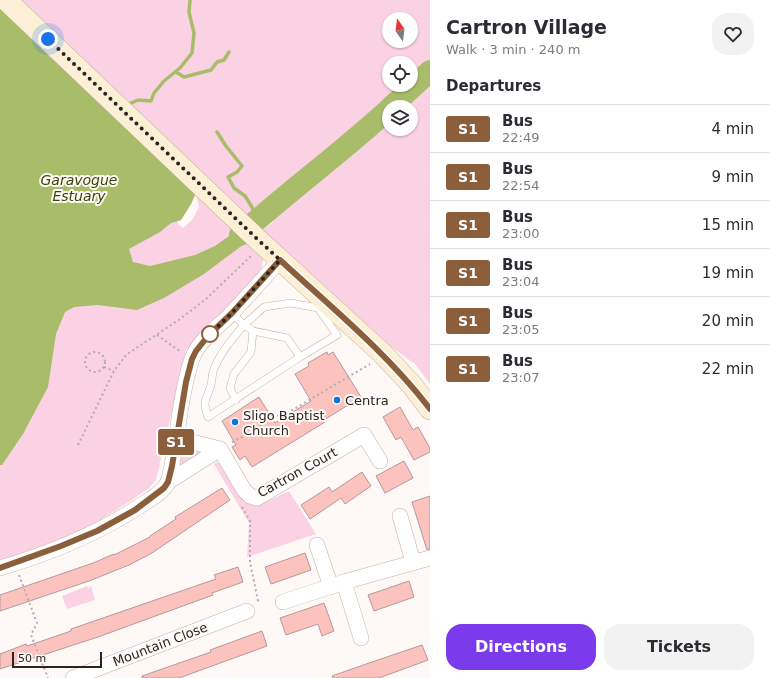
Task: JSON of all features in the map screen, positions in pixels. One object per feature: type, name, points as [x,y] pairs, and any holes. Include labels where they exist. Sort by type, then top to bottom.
[{"type":"main road","points":[[6,0],[259,241],[383,354],[412,385],[430,409]]},
{"type":"street","points":[[0,568],[15,564],[73,542],[97,531],[135,510],[164,488],[168,482],[186,382],[192,359],[196,351],[208,336],[232,313],[280,260]]},
{"type":"street","name":"Cartron Court","points":[[220,449],[244,490],[250,496],[257,498],[364,435],[380,461]]},
{"type":"street","points":[[176,438],[220,449]]},
{"type":"street","points":[[168,482],[220,449]]},
{"type":"street","points":[[400,516],[413,562]]},
{"type":"street","points":[[318,545],[361,638]]},
{"type":"street","points":[[283,602],[430,558]]},
{"type":"street","name":"Mountain Close","points":[[73,678],[247,611]]},
{"type":"lane","points":[[291,303],[318,308],[337,335],[300,357],[208,417],[204,406],[206,395],[211,385],[213,372],[228,343],[244,325],[264,307],[291,303]]},
{"type":"lane","points":[[232,313],[244,325],[253,331],[287,338],[300,357]]},
{"type":"lane","points":[[236,400],[230,388],[234,374],[251,352],[253,331]]},
{"type":"path","points":[[78,445],[114,371],[126,355],[180,319],[206,299],[259,241]]},
{"type":"path","points":[[156,334],[192,359]]},
{"type":"path","points":[[96,352],[99,353],[105,360],[104,367],[96,372],[90,370],[86,365],[86,359],[90,354],[96,352]]},
{"type":"path","points":[[260,426],[275,417],[289,412],[374,362],[383,354]]},
{"type":"path","points":[[104,367],[114,371]]},
{"type":"path","points":[[220,449],[248,434]]},
{"type":"path","points":[[242,507],[250,521],[250,562],[258,600],[247,611]]},
{"type":"path","points":[[15,564],[37,623],[31,635],[48,678]]},
{"type":"shaded area","points":[[15,0],[430,0],[430,66],[418,77],[418,56],[382,56],[382,92],[403,92],[394,100],[382,100],[382,112],[361,132],[331,155],[321,159],[314,167],[286,186],[282,193],[249,222]]},
{"type":"shaded area","points":[[0,7],[264,255],[261,271],[186,350],[156,480],[149,488],[92,525],[36,549],[0,560]],"holes":[[[196,193],[199,207],[192,220],[183,228],[178,224],[178,221],[181,220]]]},
{"type":"shaded area","points":[[430,81],[430,384],[415,364],[386,343],[260,232],[273,222],[277,211],[327,171],[347,159],[360,143],[382,124],[382,136],[418,136],[418,100],[409,100]]},
{"type":"shaded area","points":[[182,446],[201,453],[179,470]]},
{"type":"shaded area","points":[[217,462],[222,465],[244,501],[255,505],[266,502],[289,491],[316,534],[247,557],[249,523],[214,464]]},
{"type":"shaded area","points":[[87,586],[88,588],[91,586],[95,600],[67,609],[62,596]]},
{"type":"water","name":"Garavogue Estuary","points":[[0,7],[196,193],[181,220],[171,223],[160,232],[129,249],[133,262],[150,266],[195,255],[215,246],[236,231],[248,241],[204,274],[164,298],[137,310],[98,305],[74,307],[65,312],[56,334],[48,387],[23,434],[2,465],[0,465]]},
{"type":"building","points":[[327,352],[328,355],[333,352],[361,397],[324,420],[325,422],[252,467],[245,456],[240,460],[232,447],[236,445],[222,421],[259,397],[275,423],[311,401],[295,374],[309,366],[308,363]]},
{"type":"building","points":[[400,407],[413,430],[418,427],[430,448],[430,452],[414,460],[401,437],[396,440],[383,417]]},
{"type":"building","points":[[404,461],[413,478],[385,493],[376,476]]},
{"type":"building","points":[[362,472],[371,486],[345,504],[341,498],[310,519],[301,505],[329,487],[332,492]]},
{"type":"building","points":[[222,488],[230,500],[152,553],[129,565],[89,581],[0,611],[0,595],[114,555],[150,537],[176,519],[175,517]]},
{"type":"building","points":[[430,496],[430,549],[427,550],[412,502]]},
{"type":"building","points":[[305,553],[311,570],[271,584],[265,567]]},
{"type":"building","points":[[238,567],[243,582],[212,593],[213,595],[98,637],[0,669],[0,654],[26,644],[27,646],[71,631],[71,629],[216,579],[214,575]]},
{"type":"building","points":[[409,581],[414,597],[374,611],[368,595]]},
{"type":"building","points":[[324,603],[334,631],[322,636],[318,624],[286,635],[280,618]]},
{"type":"building","points":[[262,631],[267,646],[179,678],[142,678],[142,676],[211,652],[210,650]]},
{"type":"building","points":[[422,645],[428,660],[379,678],[333,678],[332,676],[369,663]]},
{"type":"waterway","points":[[127,105],[138,100],[151,101],[154,93],[164,81],[180,68],[192,53],[194,33],[189,12],[190,0]]},
{"type":"waterway","points":[[176,72],[184,77],[211,70],[217,62],[224,60],[229,52]]},
{"type":"waterway","points":[[399,100],[430,71]]},
{"type":"waterway","points":[[240,235],[382,115]]},
{"type":"waterway","points":[[217,132],[242,166],[237,172],[228,177],[234,188],[245,196],[252,207],[256,220]]},
{"type":"bus line","name":"S1","points":[[0,568],[15,564],[97,531],[135,510],[164,488],[168,482],[172,466],[186,382],[192,359],[196,351],[208,336],[232,313],[280,260],[383,354],[412,385],[430,409]]},
{"type":"place","name":"Centra","points":[[337,400]]},
{"type":"place","name":"Sligo Baptist Church","points":[[235,422]]},
{"type":"route","points":[[48,39],[280,260],[232,313],[208,336],[210,334]]}]
